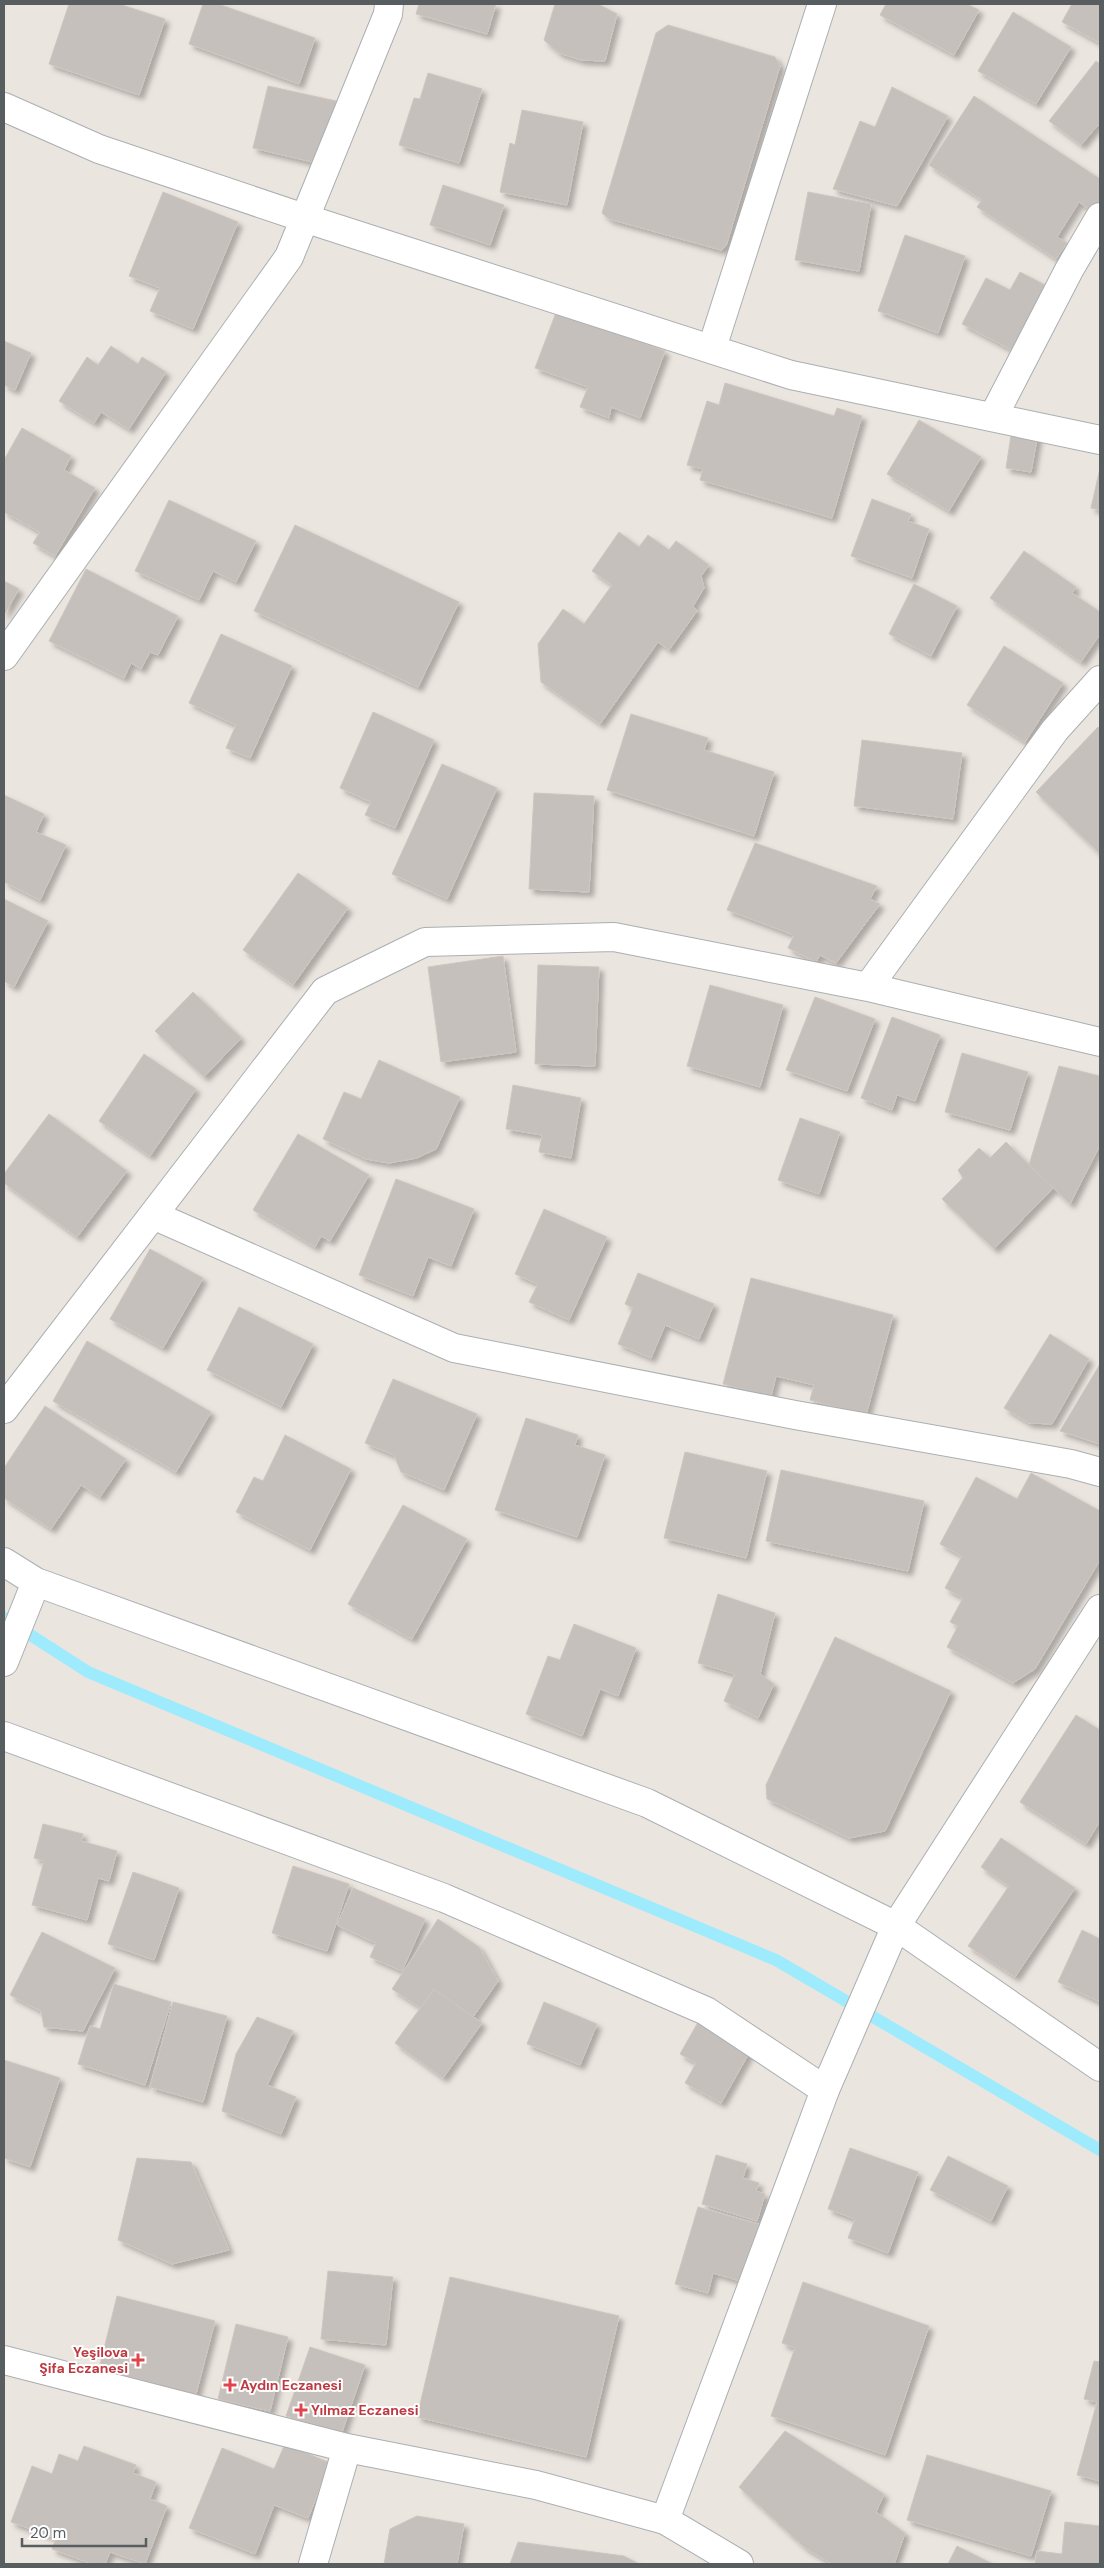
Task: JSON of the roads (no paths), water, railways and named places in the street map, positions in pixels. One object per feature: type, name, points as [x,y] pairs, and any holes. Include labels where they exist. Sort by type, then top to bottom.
[{"type":"street","points":[[4,656],[288,257],[388,14],[389,4]]},
{"type":"street","points":[[712,348],[822,4]]},
{"type":"street","points":[[4,107],[99,149],[304,218],[791,374],[1100,440]]},
{"type":"street","points":[[993,417],[1069,270],[1100,217]]},
{"type":"street","points":[[868,987],[1056,730],[1100,680]]},
{"type":"street","points":[[4,1409],[325,992],[425,942],[614,937],[868,987],[1100,1042]]},
{"type":"street","points":[[153,1215],[454,1348],[795,1415],[1071,1464],[1100,1472]]},
{"type":"street","points":[[4,1562],[32,1592],[647,1803],[891,1937],[1100,2067]]},
{"type":"street","points":[[4,1662],[32,1592]]},
{"type":"street","points":[[665,2520],[825,2090],[891,1937],[1100,1609]]},
{"type":"street","points":[[4,1736],[444,1898],[706,2010],[825,2090]]},
{"type":"street","points":[[4,2360],[347,2448],[536,2485],[665,2520],[739,2564]]},
{"type":"street","points":[[313,2564],[347,2448]]},
{"type":"waterway","points":[[4,1618],[88,1672],[776,1960],[1100,2150]]},
{"type":"place","name":"Yeşilova Şifa Eczanesi","points":[[138,2360]]},
{"type":"place","name":"Aydın Eczanesi","points":[[230,2385]]},
{"type":"place","name":"Yılmaz Eczanesi","points":[[301,2410]]}]
